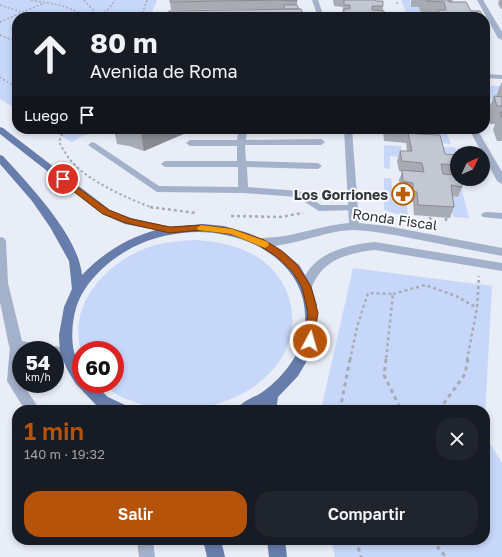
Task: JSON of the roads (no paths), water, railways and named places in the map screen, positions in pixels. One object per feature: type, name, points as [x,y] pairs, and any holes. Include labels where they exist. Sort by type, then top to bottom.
[{"type":"main road","points":[[0,130],[106,212],[129,221],[170,230]]},
{"type":"main road","points":[[0,158],[36,198],[55,225],[75,261],[78,288]]},
{"type":"main road","points":[[63,341],[66,320],[78,288],[96,266],[121,248],[145,237],[170,230],[202,228],[232,231],[260,242],[279,254],[295,269],[306,287],[313,313],[310,341],[296,369],[272,394],[253,405]]},
{"type":"main road","points":[[64,357],[72,368]]},
{"type":"main road","points":[[94,393],[103,402],[109,405]]},
{"type":"main road","points":[[271,405],[272,394]]},
{"type":"main road","points":[[213,545],[216,557]]},
{"type":"main road","points":[[277,545],[278,557]]},
{"type":"street","points":[[315,0],[319,12]]},
{"type":"street","points":[[480,0],[487,12]]},
{"type":"street","points":[[490,17],[502,38]]},
{"type":"street","points":[[490,76],[502,77]]},
{"type":"street","points":[[348,134],[354,226]]},
{"type":"street","points":[[476,134],[502,181]]},
{"type":"street","name":"Ronda Fiscal","points":[[260,242],[283,240],[334,228],[354,226],[387,230],[502,252]]},
{"type":"street","points":[[0,241],[2,283],[15,341]]},
{"type":"street","points":[[306,287],[317,268],[330,259],[355,248],[364,247],[375,246],[502,267]]},
{"type":"lane","points":[[242,134],[241,143],[243,190]]},
{"type":"lane","points":[[190,143],[321,142]]},
{"type":"lane","points":[[92,145],[157,189],[243,190],[299,194],[319,208],[354,208]]},
{"type":"lane","points":[[165,164],[318,166]]},
{"type":"lane","points":[[486,215],[502,216]]},
{"type":"lane","points":[[22,393],[30,405]]},
{"type":"lane","points":[[146,545],[147,557]]},
{"type":"place","name":"Los Gorriones","points":[[403,194]]}]
